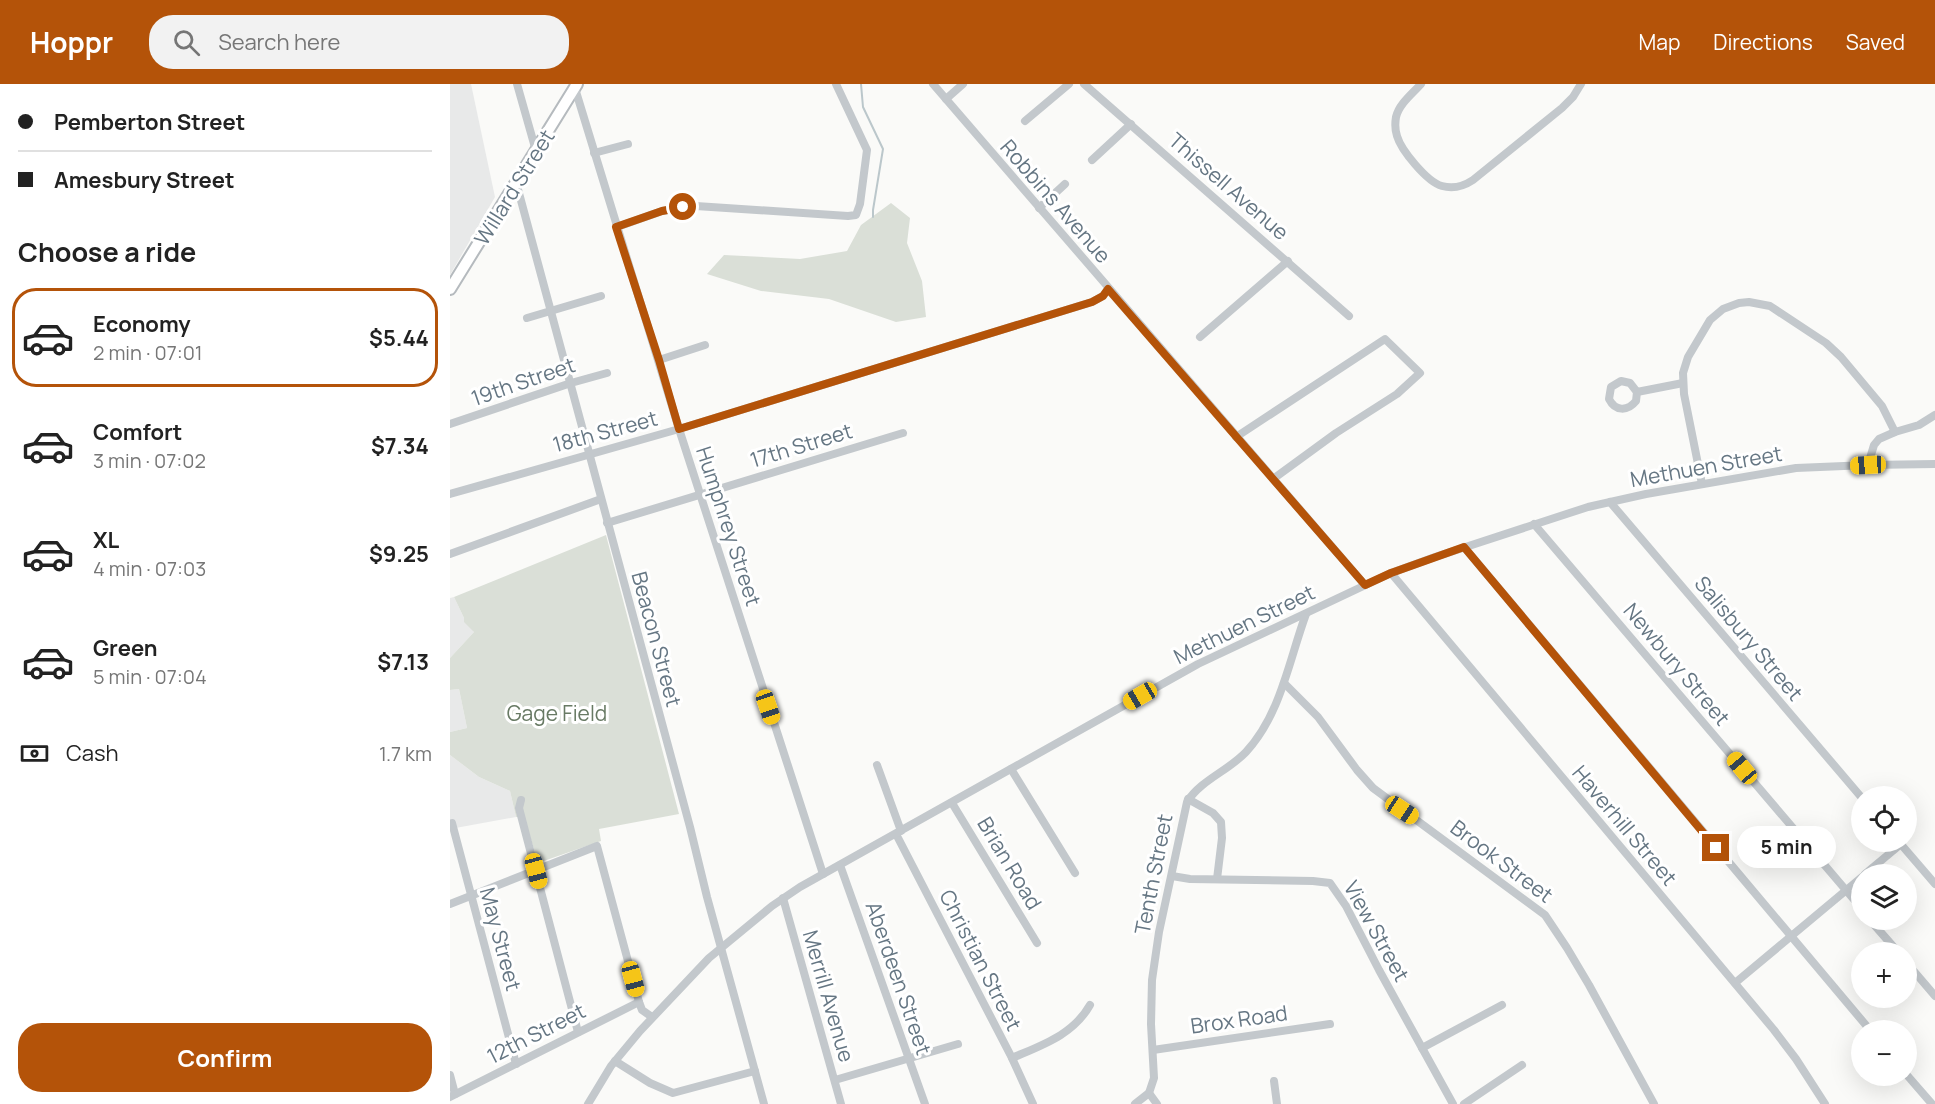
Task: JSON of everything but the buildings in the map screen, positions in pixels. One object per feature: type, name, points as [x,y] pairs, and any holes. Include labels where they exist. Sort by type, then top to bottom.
[{"type":"main road","name":"Willard Street","points":[[450,289],[575,85]]},
{"type":"street","points":[[517,84],[536,151]]},
{"type":"street","points":[[616,227],[662,211],[696,206],[853,216],[860,204],[867,150],[836,84]]},
{"type":"street","name":"Robbins Avenue","points":[[933,84],[1365,585]]},
{"type":"street","points":[[946,99],[963,84]]},
{"type":"street","points":[[1025,121],[1069,84]]},
{"type":"street","name":"Thissell Avenue","points":[[1084,84],[1349,315]]},
{"type":"street","points":[[1421,84],[1396,115],[1396,135],[1401,145],[1427,177],[1443,187],[1456,187],[1473,180],[1562,108],[1581,84]]},
{"type":"street","name":"Humphrey Street","points":[[575,85],[616,227],[679,429],[823,874]]},
{"type":"street","points":[[1092,160],[1131,124]]},
{"type":"street","points":[[594,153],[628,144]]},
{"type":"street","name":"Beacon Street","points":[[516,182],[764,1104]]},
{"type":"street","points":[[1039,208],[1065,184]]},
{"type":"street","points":[[1200,337],[1288,261]]},
{"type":"street","name":"18th Street","points":[[450,494],[679,429],[1092,302],[1103,296],[1108,289]]},
{"type":"street","points":[[527,318],[601,296]]},
{"type":"street","points":[[1702,484],[1683,383],[1684,367],[1702,331],[1714,316],[1723,309],[1738,303],[1761,304],[1774,309],[1837,353],[1882,406],[1895,432]]},
{"type":"street","points":[[1236,437],[1385,339],[1420,373],[1397,394],[1273,479]]},
{"type":"street","points":[[659,360],[705,345]]},
{"type":"street","name":"19th Street","points":[[450,424],[607,373]]},
{"type":"street","points":[[1637,392],[1683,383]]},
{"type":"street","points":[[1868,465],[1876,442],[1886,435],[1919,425],[1935,415]]},
{"type":"street","name":"17th Street","points":[[607,523],[903,434]]},
{"type":"street","name":"Methuen Street","points":[[588,1104],[615,1061],[652,1017],[721,948],[783,898],[1198,664],[1391,573],[1588,507],[1796,468],[1935,464]]},
{"type":"street","points":[[450,554],[601,499]]},
{"type":"street","name":"Salisbury Street","points":[[1610,502],[1852,786]]},
{"type":"street","name":"Newbury Street","points":[[1534,524],[1851,897]]},
{"type":"street","points":[[1464,547],[1862,1020]]},
{"type":"street","name":"Haverhill Street","points":[[1391,573],[1735,983],[1796,1059],[1825,1104]]},
{"type":"street","name":"Tenth Street","points":[[1149,1093],[1154,1078],[1151,1007],[1156,949],[1188,799],[1196,790],[1247,750],[1266,724],[1284,682],[1306,614]]},
{"type":"street","name":"Brook Street","points":[[1284,682],[1318,717],[1373,788],[1545,915],[1584,976],[1654,1104]]},
{"type":"street","name":"Christian Street","points":[[877,765],[898,832],[1033,1104]]},
{"type":"street","points":[[1011,769],[1075,873]]},
{"type":"street","points":[[1188,799],[1213,813],[1220,820],[1222,838],[1217,879]]},
{"type":"street","points":[[521,800],[519,808],[578,1032]]},
{"type":"street","name":"Brian Road","points":[[952,803],[1036,943]]},
{"type":"street","name":"May Street","points":[[452,823],[516,1064]]},
{"type":"street","points":[[450,904],[597,846],[639,1002],[642,1010],[652,1017]]},
{"type":"street","points":[[1876,864],[1890,852]]},
{"type":"street","points":[[1908,852],[1935,884]]},
{"type":"street","name":"Aberdeen Street","points":[[840,865],[925,1104]]},
{"type":"street","name":"View Street","points":[[1172,876],[1190,879],[1313,880],[1330,883],[1346,906],[1453,1104]]},
{"type":"street","points":[[1735,983],[1851,885]]},
{"type":"street","name":"Merrill Avenue","points":[[783,898],[841,1104]]},
{"type":"street","points":[[1879,930],[1889,942]]},
{"type":"street","points":[[1917,975],[1935,996]]},
{"type":"street","name":"12th Street","points":[[453,1096],[639,1002]]},
{"type":"street","points":[[1012,1058],[1066,1032],[1079,1022],[1090,1005]]},
{"type":"street","points":[[1422,1048],[1502,1005]]},
{"type":"street","name":"Brox Road","points":[[1153,1050],[1330,1024]]},
{"type":"street","points":[[835,1080],[958,1044]]},
{"type":"street","points":[[615,1061],[650,1083],[673,1094],[755,1071]]},
{"type":"street","points":[[1464,1104],[1522,1065]]},
{"type":"street","points":[[450,1075],[453,1096]]},
{"type":"street","points":[[1274,1082],[1277,1104]]},
{"type":"street","points":[[1916,1086],[1932,1104]]},
{"type":"street","points":[[1135,1104],[1149,1093],[1157,1104]]},
{"type":"shaded area","points":[[450,84],[471,84],[495,197],[450,275]]},
{"type":"shaded area","points":[[454,597],[474,632],[450,658],[450,598]]},
{"type":"shaded area","points":[[459,689],[467,728],[450,732],[450,690]]},
{"type":"shaded area","points":[[450,755],[479,777],[510,791],[516,817],[450,829]]},
{"type":"green space","points":[[891,203],[910,218],[907,243],[922,281],[926,317],[896,322],[829,299],[761,291],[707,274],[724,255],[800,259],[847,251],[861,225]]},
{"type":"green space","name":"Gage Field","points":[[606,535],[679,814],[599,829],[601,841],[538,863],[524,816],[516,817],[510,791],[479,777],[450,755],[450,732],[467,728],[459,689],[450,690],[450,658],[474,632],[464,622],[454,597]]},
{"type":"waterway","points":[[861,84],[863,107],[883,149],[873,217]]},
{"type":"route","points":[[683,207],[662,211],[616,227],[679,429],[1092,302],[1103,296],[1108,289],[1365,585],[1435,556],[1464,547],[1716,848]]}]
